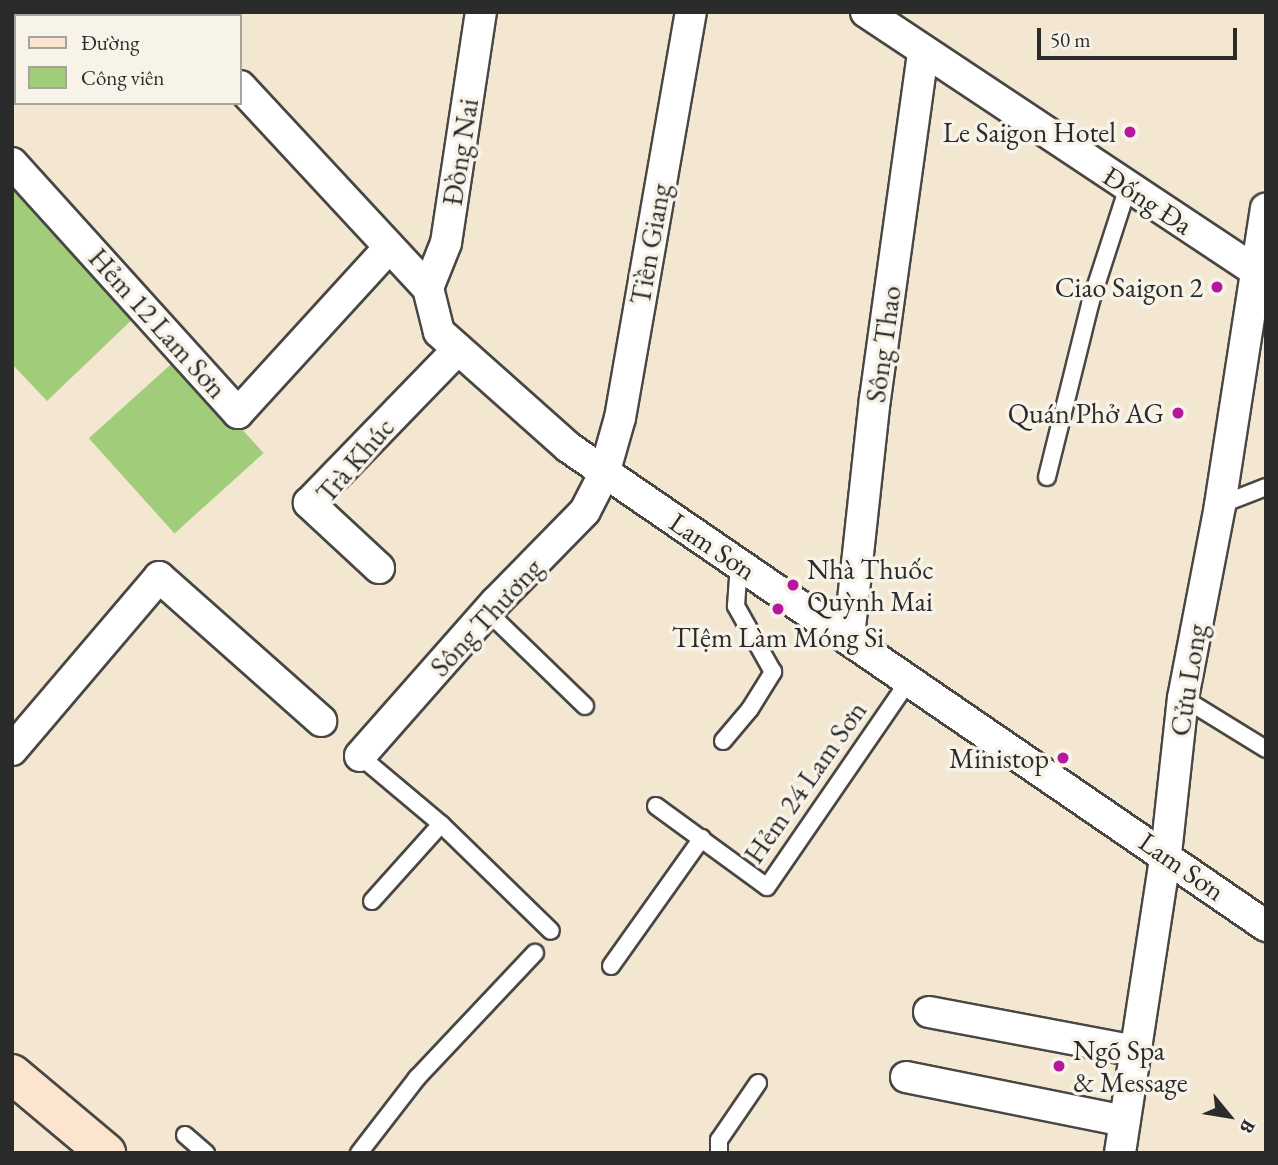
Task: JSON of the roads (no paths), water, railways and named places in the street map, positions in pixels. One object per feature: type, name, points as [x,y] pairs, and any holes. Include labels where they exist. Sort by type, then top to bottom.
[{"type":"main road","points":[[12,1074],[106,1153]]},
{"type":"street","name":"Đồng Nai","points":[[428,288],[446,243],[481,12]]},
{"type":"street","name":"Tiền Giang","points":[[604,474],[620,418],[691,12]]},
{"type":"street","name":"Đống Đa","points":[[866,12],[1256,271]]},
{"type":"street","name":"Sông Thao","points":[[849,637],[875,399],[923,52]]},
{"type":"street","points":[[242,88],[387,249],[428,288]]},
{"type":"street","name":"Hẻm 12 Lam Sơn","points":[[12,163],[238,412],[387,249]]},
{"type":"street","name":"Cửu Long","points":[[1120,1153],[1166,854],[1183,698],[1220,505],[1266,209]]},
{"type":"street","name":"Lam Sơn","points":[[428,288],[439,332],[604,474],[849,637],[1166,854],[1266,926]]},
{"type":"street","name":"Trà Khúc","points":[[379,568],[309,503],[458,349]]},
{"type":"street","name":"Sông Thương","points":[[360,756],[488,612],[585,511],[604,474]]},
{"type":"street","points":[[12,750],[159,578],[321,721]]},
{"type":"street","points":[[929,1012],[1135,1052]]},
{"type":"street","points":[[906,1077],[1125,1121]]},
{"type":"lane","points":[[1047,477],[1090,304],[1128,187]]},
{"type":"lane","points":[[1220,505],[1266,486]]},
{"type":"lane","points":[[723,741],[750,709],[773,672],[736,606],[739,564]]},
{"type":"lane","points":[[488,612],[585,706]]},
{"type":"lane","name":"Hẻm 24 Lam Sơn","points":[[656,806],[766,887],[910,679]]},
{"type":"lane","points":[[1183,698],[1266,749]]},
{"type":"lane","points":[[360,756],[441,824],[551,931]]},
{"type":"lane","points":[[372,901],[441,824]]},
{"type":"lane","name":"Hẻm 24 Lam Sơn","points":[[611,966],[702,838]]},
{"type":"lane","points":[[359,1153],[417,1078],[535,953]]},
{"type":"lane","points":[[719,1153],[719,1140],[758,1083]]},
{"type":"lane","points":[[185,1135],[206,1153]]},
{"type":"place","name":"Le Saigon Hotel","points":[[1130,132]]},
{"type":"place","name":"Ciao Saigon 2","points":[[1217,287]]},
{"type":"place","name":"Quán Phở AG","points":[[1178,413]]},
{"type":"place","name":"Nhà Thuốc Quỳnh Mai","points":[[793,585]]},
{"type":"place","name":"TIệm Làm Móng Si","points":[[778,609]]},
{"type":"place","name":"Ministop","points":[[1063,758]]},
{"type":"place","name":"Ngõ Spa & Message","points":[[1059,1066]]}]
